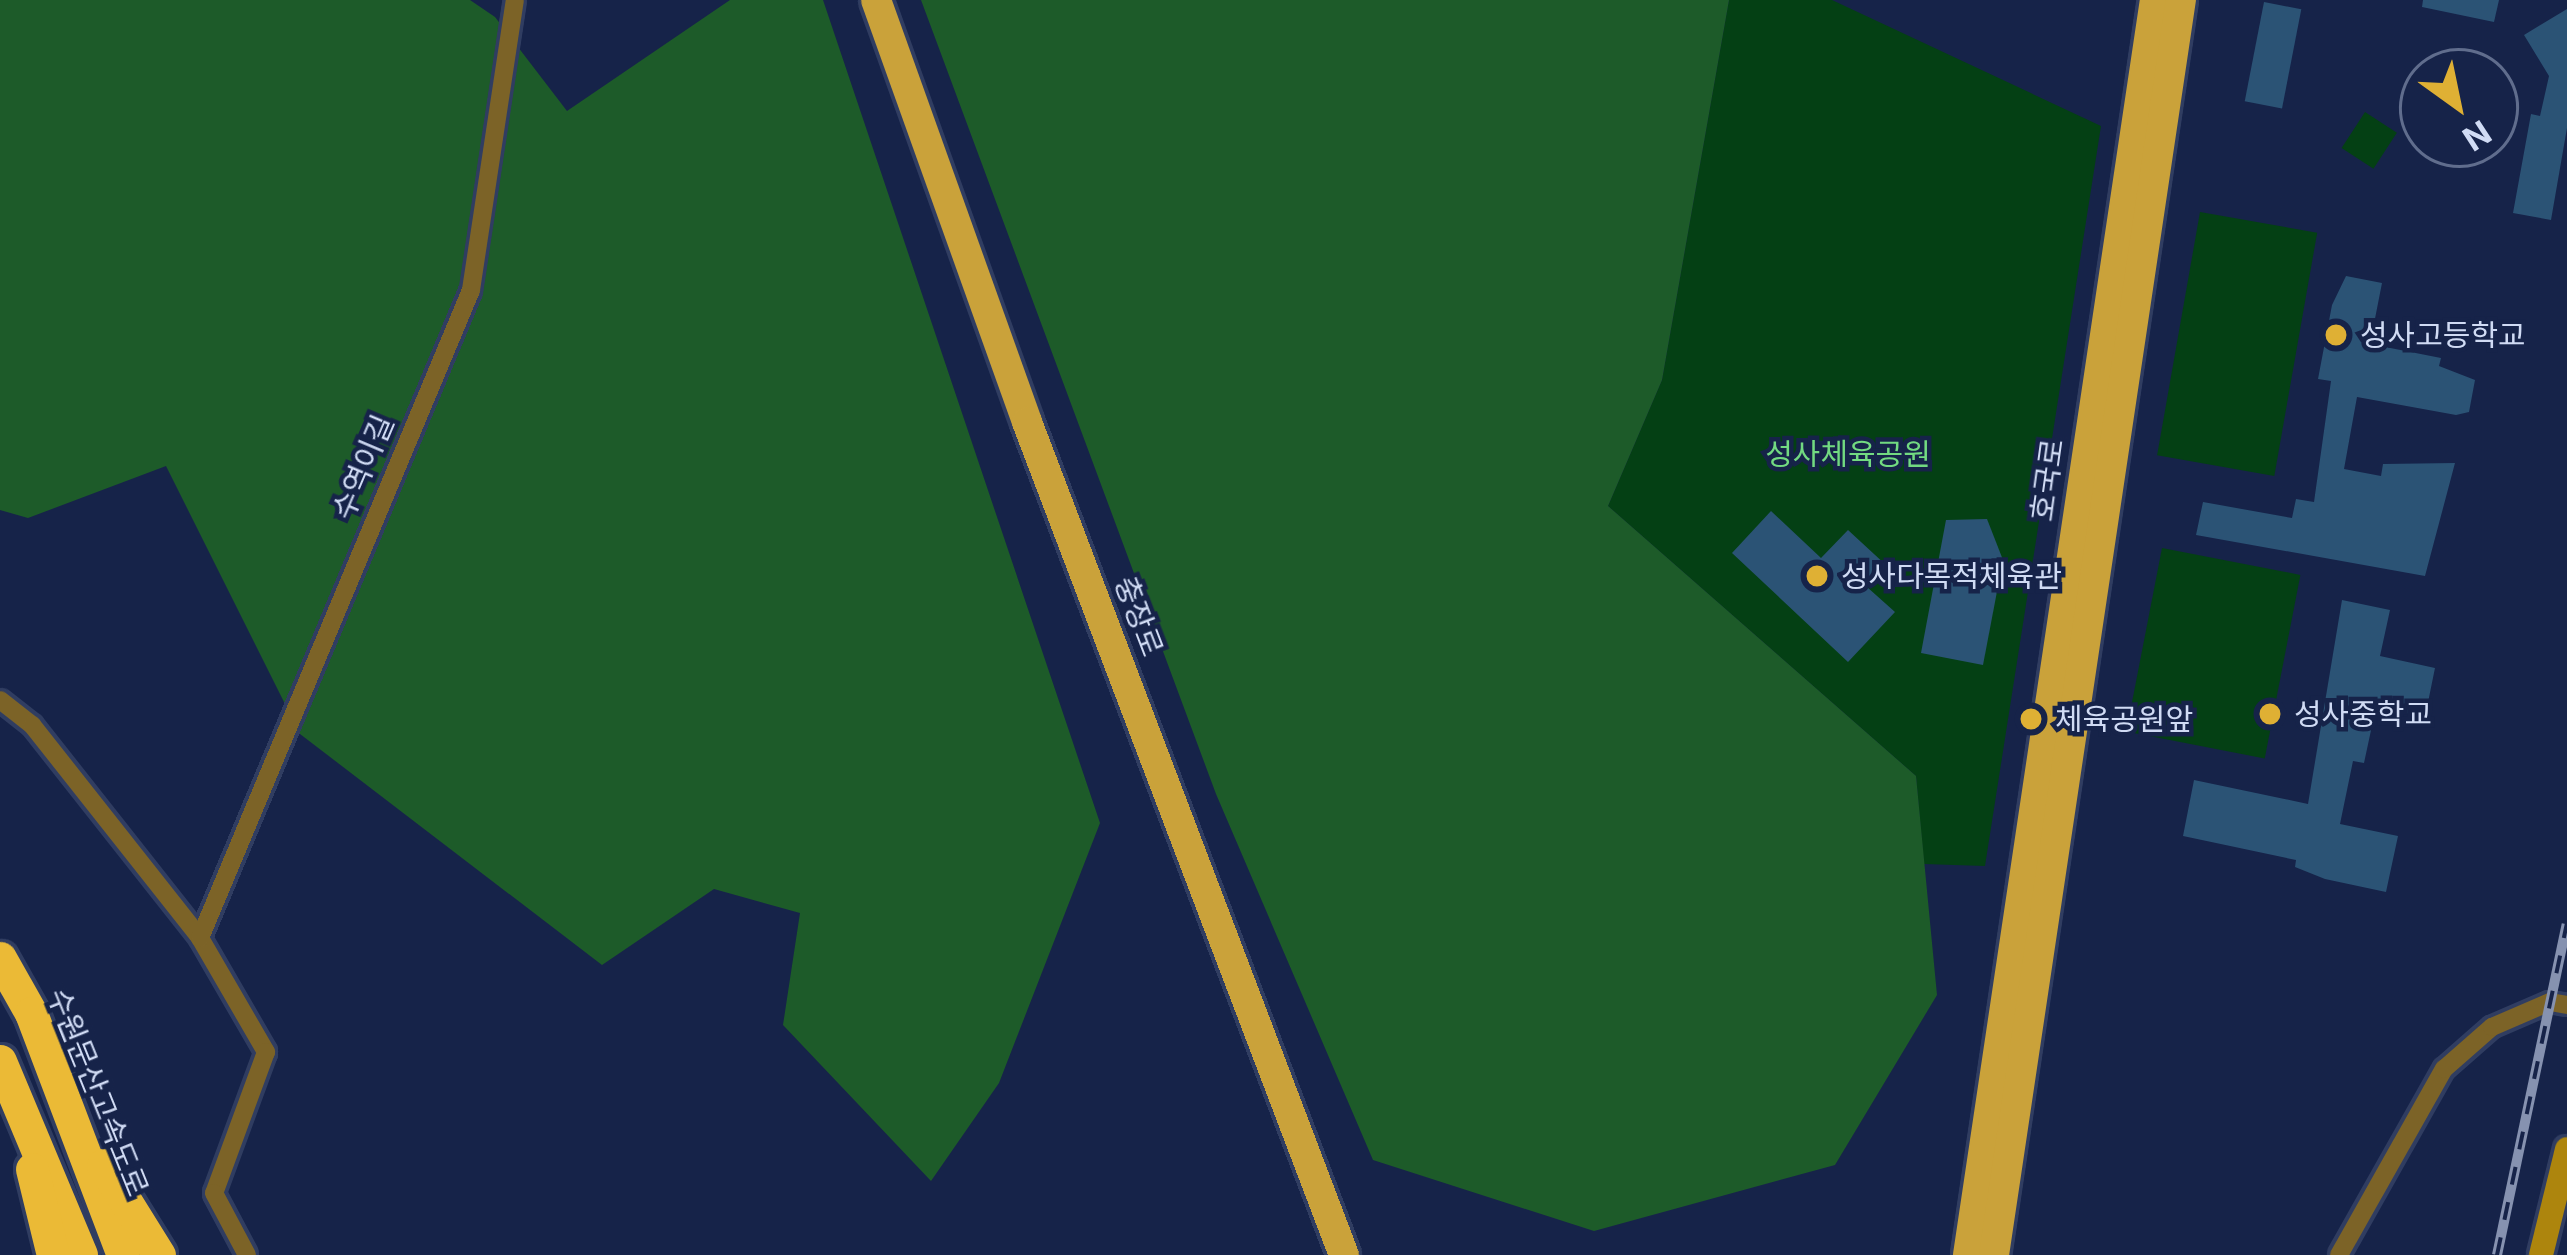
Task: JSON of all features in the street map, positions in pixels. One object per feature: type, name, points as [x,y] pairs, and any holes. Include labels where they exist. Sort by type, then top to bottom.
[{"type":"highway","name":"수원문산고속도로","points":[[0,958],[80,1133],[123,1255]]},
{"type":"highway","points":[[6,1073],[52,1255]]},
{"type":"highway","points":[[6,1073],[81,1255]]},
{"type":"highway","points":[[80,1133],[159,1255]]},
{"type":"main road","name":"충장로","points":[[876,0],[1027,422],[1345,1255]]},
{"type":"main road","name":"호국로","points":[[1968,1255],[2155,0]]},
{"type":"main road","name":"호국로","points":[[1994,1255],[2181,0]]},
{"type":"main road","points":[[2541,1255],[2567,1149]]},
{"type":"street","name":"수역이길","points":[[200,938],[470,290],[515,0]]},
{"type":"street","points":[[0,700],[32,725],[200,938],[266,1052],[214,1193],[247,1255]]},
{"type":"street","points":[[2339,1255],[2444,1069],[2492,1028],[2550,1002],[2567,1005]]},
{"type":"green space","points":[[0,0],[470,0],[495,17],[567,111],[730,0],[823,0],[1100,823],[999,1083],[931,1181],[783,1025],[800,913],[714,889],[602,965],[300,734],[166,466],[28,518],[0,510]]},
{"type":"green space","points":[[921,0],[1729,0],[1662,380],[1608,506],[1916,776],[1937,995],[1835,1165],[1594,1231],[1373,1160],[1216,794]]},
{"type":"green space","name":"성사체육공원","points":[[1729,0],[1832,0],[2101,126],[1985,866],[1924,864],[1916,776],[1608,506],[1662,380]]},
{"type":"green space","points":[[2365,112],[2397,133],[2373,169],[2342,148]]},
{"type":"green space","points":[[2200,212],[2317,233],[2274,476],[2157,455]]},
{"type":"green space","points":[[2162,548],[2300,575],[2265,758],[2126,732]]},
{"type":"building","points":[[2423,0],[2499,0],[2494,22],[2422,7]]},
{"type":"building","points":[[2264,2],[2301,9],[2282,108],[2245,101]]},
{"type":"building","points":[[2567,9],[2567,128],[2551,220],[2513,213],[2531,114],[2540,116],[2549,76],[2524,35]]},
{"type":"building","points":[[2346,276],[2382,283],[2370,344],[2441,358],[2439,366],[2475,380],[2469,412],[2456,415],[2357,397],[2344,469],[2381,476],[2383,464],[2455,463],[2425,576],[2196,535],[2203,502],[2292,518],[2296,499],[2314,502],[2331,381],[2318,379],[2332,305]]},
{"type":"building","name":"성사다목적체육관","points":[[1771,511],[1821,558],[1848,530],[1887,566],[1867,587],[1895,612],[1848,662],[1732,553]]},
{"type":"building","points":[[1987,519],[2003,560],[1983,665],[1921,653],[1946,520]]},
{"type":"building","points":[[2342,600],[2390,610],[2380,656],[2435,668],[2425,717],[2376,707],[2364,763],[2353,761],[2340,824],[2398,836],[2386,892],[2325,879],[2295,867],[2296,860],[2183,836],[2194,780],[2308,804]]},
{"type":"railway","points":[[2497,1255],[2567,924]]},
{"type":"place","name":"성사고등학교","points":[[2336,335]]},
{"type":"place","name":"성사다목적체육관","points":[[1817,576]]},
{"type":"place","name":"성사중학교","points":[[2270,714]]},
{"type":"place","name":"체육공원앞","points":[[2031,719]]}]
